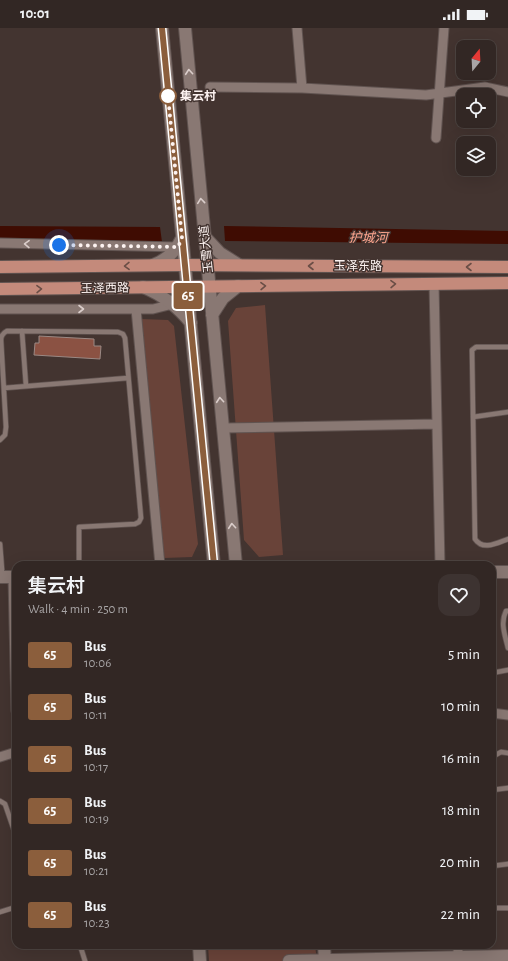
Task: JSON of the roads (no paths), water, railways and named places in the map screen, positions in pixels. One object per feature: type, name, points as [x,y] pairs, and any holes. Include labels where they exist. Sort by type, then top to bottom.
[{"type":"main road","name":"玉雪大道","points":[[162,28],[180,242],[185,265],[214,561]]},
{"type":"main road","name":"玉雪大道","points":[[184,28],[236,561]]},
{"type":"main road","points":[[205,238],[220,253],[239,265]]},
{"type":"main road","points":[[154,265],[164,261],[180,242]]},
{"type":"main road","name":"玉泽西路","points":[[0,267],[208,265]]},
{"type":"main road","name":"玉泽东路","points":[[208,265],[508,267]]},
{"type":"main road","name":"玉泽东路","points":[[210,286],[508,283]]},
{"type":"main road","name":"玉泽西路","points":[[0,289],[210,286]]},
{"type":"main road","points":[[212,315],[223,298],[238,286]]},
{"type":"main road","points":[[143,288],[161,296],[173,304],[191,323]]},
{"type":"main road","points":[[496,565],[508,565]]},
{"type":"main road","points":[[1,572],[12,574]]},
{"type":"main road","points":[[496,572],[508,572]]},
{"type":"main road","points":[[199,949],[200,961]]},
{"type":"main road","points":[[324,949],[325,961]]},
{"type":"main road","points":[[289,961],[508,956]]},
{"type":"street","points":[[297,28],[302,88]]},
{"type":"street","points":[[436,138],[444,28]]},
{"type":"street","points":[[210,87],[302,88],[426,95],[486,88],[508,92]]},
{"type":"street","points":[[0,243],[180,242]]},
{"type":"street","points":[[434,284],[440,561]]},
{"type":"street","points":[[0,309],[154,309],[173,304]]},
{"type":"street","points":[[136,309],[160,561]]},
{"type":"street","points":[[223,428],[437,424]]},
{"type":"street","points":[[496,714],[508,715]]},
{"type":"street","points":[[0,757],[12,755]]},
{"type":"street","points":[[458,949],[458,957]]},
{"type":"lane","points":[[0,440],[5,435],[6,431],[1,336],[7,331],[122,333],[125,338],[141,518],[139,522],[135,524],[79,528],[79,561]]},
{"type":"lane","points":[[22,331],[26,386]]},
{"type":"lane","points":[[508,347],[476,347],[472,350],[474,539],[479,544],[484,546],[508,539]]},
{"type":"lane","points":[[4,388],[128,378]]},
{"type":"lane","points":[[473,417],[508,412]]},
{"type":"lane","points":[[0,544],[1,572]]},
{"type":"lane","points":[[508,611],[506,611],[504,615],[503,623],[508,648]]},
{"type":"lane","points":[[496,672],[508,670]]},
{"type":"lane","points":[[496,755],[501,752],[508,753]]},
{"type":"lane","points":[[496,790],[508,788]]},
{"type":"lane","points":[[0,801],[5,804],[12,824]]},
{"type":"lane","points":[[496,866],[508,864]]},
{"type":"lane","points":[[0,912],[12,908]]},
{"type":"lane","points":[[496,908],[508,908]]},
{"type":"lane","points":[[81,949],[85,961]]},
{"type":"water","points":[[0,226],[160,227],[162,242],[0,239]]},
{"type":"water","name":"护城河","points":[[224,226],[508,231],[508,244],[225,241]]},
{"type":"place","name":"集云村","points":[[168,96]]}]
